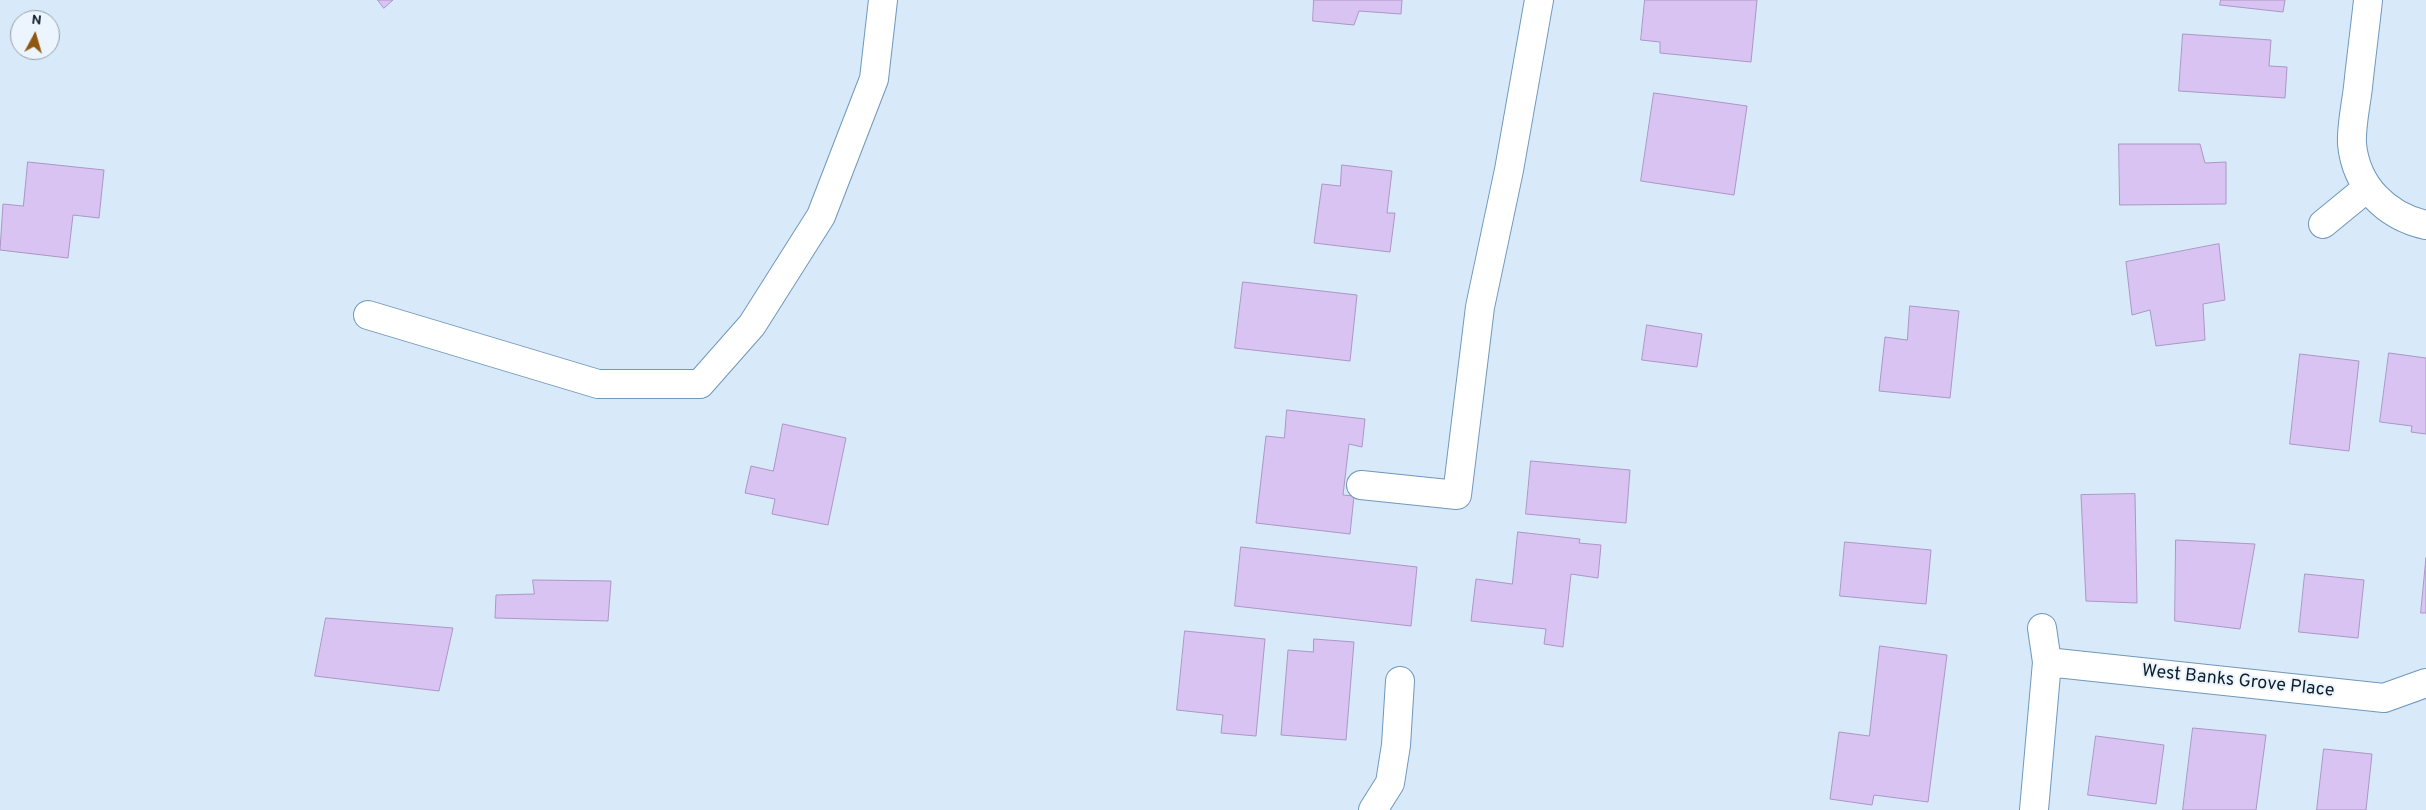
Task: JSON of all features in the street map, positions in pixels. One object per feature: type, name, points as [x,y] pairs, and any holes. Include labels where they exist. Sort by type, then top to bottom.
[{"type":"street","points":[[368,315],[598,384],[700,384],[752,326],[821,216],[874,79],[883,0]]},
{"type":"street","points":[[1361,484],[1457,495],[1480,307],[1509,170],[1539,0]]},
{"type":"street","points":[[2368,0],[2352,143],[2358,172],[2367,188],[2385,207],[2409,221],[2426,224]]},
{"type":"street","points":[[2323,224],[2367,188]]},
{"type":"street","points":[[2034,810],[2048,662],[2042,628]]},
{"type":"street","name":"West Banks Grove Place","points":[[2048,662],[2384,698],[2426,683]]},
{"type":"street","points":[[1373,810],[1390,783],[1396,745],[1400,680]]},
{"type":"building","points":[[378,0],[393,0],[384,8]]},
{"type":"building","points":[[1314,0],[1402,0],[1401,14],[1359,11],[1354,25],[1313,21]]},
{"type":"building","points":[[1645,0],[1757,0],[1751,62],[1660,53],[1660,42],[1641,40]]},
{"type":"building","points":[[2221,0],[2285,0],[2283,12],[2220,5]]},
{"type":"building","points":[[2183,34],[2271,40],[2269,66],[2287,67],[2285,98],[2179,91]]},
{"type":"building","points":[[1654,93],[1747,106],[1734,195],[1641,181]]},
{"type":"building","points":[[2119,144],[2200,144],[2205,163],[2226,162],[2226,204],[2120,205]]},
{"type":"building","points":[[28,162],[104,170],[99,218],[73,215],[68,258],[0,250],[3,204],[23,206]]},
{"type":"building","points":[[1342,165],[1392,171],[1387,213],[1395,213],[1390,252],[1314,243],[1322,184],[1340,186]]},
{"type":"building","points":[[2219,244],[2225,300],[2203,304],[2205,340],[2156,346],[2150,310],[2132,315],[2126,262]]},
{"type":"building","points":[[1243,282],[1357,295],[1350,361],[1235,348]]},
{"type":"building","points":[[1910,306],[1959,311],[1950,398],[1879,391],[1885,337],[1907,340]]},
{"type":"building","points":[[1647,325],[1702,334],[1697,367],[1642,360]]},
{"type":"building","points":[[2389,353],[2426,358],[2426,434],[2411,432],[2412,426],[2380,422]]},
{"type":"building","points":[[2300,354],[2359,361],[2349,451],[2290,444]]},
{"type":"building","points":[[1287,410],[1365,419],[1362,447],[1349,444],[1343,495],[1354,496],[1350,534],[1256,523],[1266,436],[1284,438]]},
{"type":"building","points":[[783,424],[846,438],[828,525],[772,514],[775,499],[745,493],[751,466],[773,471]]},
{"type":"building","points":[[1531,461],[1630,470],[1626,523],[1526,514]]},
{"type":"building","points":[[2135,494],[2137,603],[2086,601],[2081,495]]},
{"type":"building","points":[[1518,532],[1580,539],[1579,543],[1601,545],[1598,578],[1571,574],[1563,647],[1544,644],[1546,629],[1471,621],[1476,579],[1512,584]]},
{"type":"building","points":[[2176,540],[2255,544],[2240,629],[2175,621]]},
{"type":"building","points":[[1845,542],[1931,550],[1926,604],[1840,596]]},
{"type":"building","points":[[1241,547],[1417,567],[1411,626],[1235,606]]},
{"type":"building","points":[[2426,558],[2426,613],[2421,613]]},
{"type":"building","points":[[2305,574],[2364,580],[2358,638],[2299,632]]},
{"type":"building","points":[[533,580],[611,581],[608,621],[495,618],[496,595],[534,594]]},
{"type":"building","points":[[326,618],[453,628],[439,691],[315,676]]},
{"type":"building","points":[[1185,631],[1265,639],[1256,736],[1221,733],[1223,715],[1177,710]]},
{"type":"building","points":[[1314,639],[1354,642],[1346,740],[1281,735],[1288,650],[1313,652]]},
{"type":"building","points":[[1880,646],[1947,655],[1928,802],[1874,795],[1872,805],[1830,799],[1839,732],[1869,736]]},
{"type":"building","points":[[2193,728],[2266,735],[2256,810],[2183,810]]},
{"type":"building","points":[[2096,736],[2164,745],[2156,804],[2088,795]]},
{"type":"building","points":[[2324,749],[2372,754],[2366,810],[2317,810]]}]
